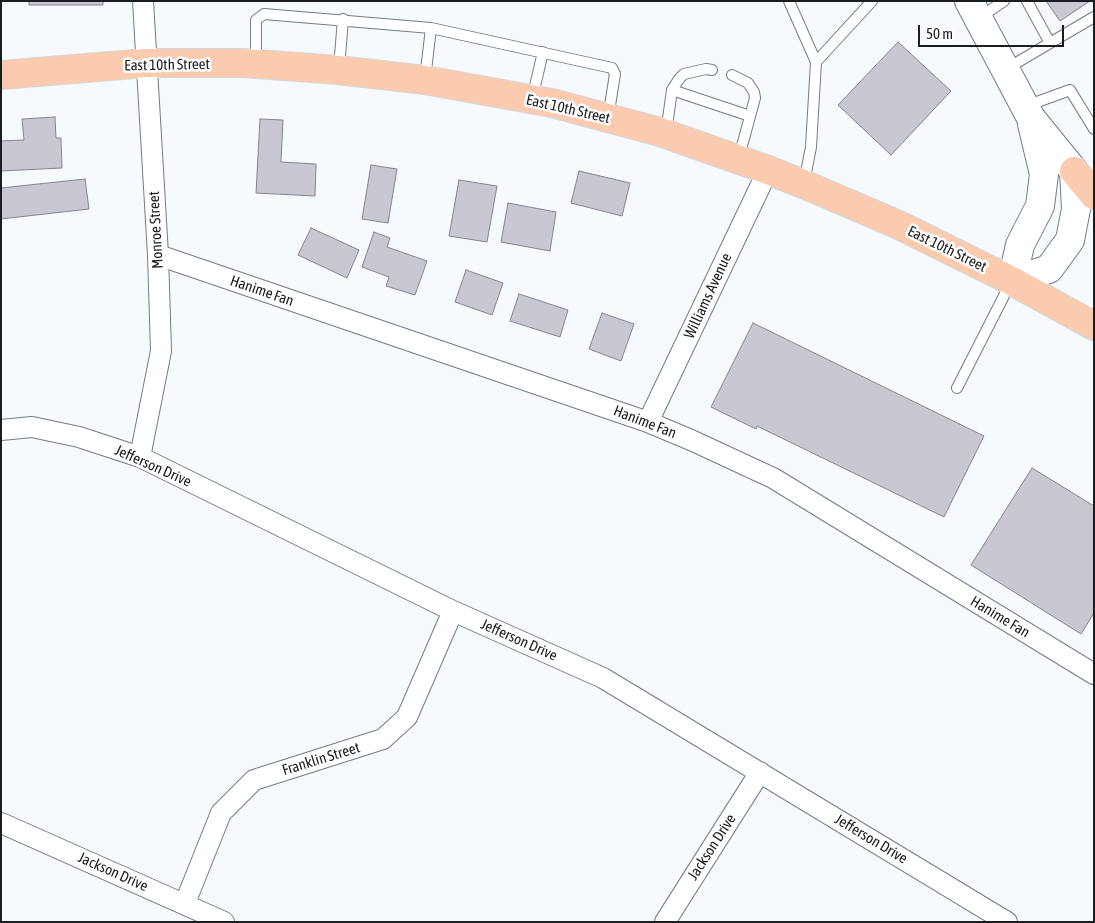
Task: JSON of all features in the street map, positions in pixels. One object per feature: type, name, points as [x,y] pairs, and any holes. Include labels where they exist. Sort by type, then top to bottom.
[{"type":"main road","points":[[973,10],[1028,112],[1094,195]]},
{"type":"main road","name":"East 10th Street","points":[[1,75],[147,64],[256,64],[338,70],[425,80],[532,100],[666,134],[804,184],[899,225],[1012,281],[1094,326]]},
{"type":"main road","points":[[1012,281],[1020,245],[1040,206],[1044,174],[1028,112]]},
{"type":"main road","points":[[1012,281],[1049,269],[1070,240],[1076,209],[1074,172]]},
{"type":"street","name":"Monroe Street","points":[[140,457],[161,351],[158,255],[143,1]]},
{"type":"street","name":"Williams Avenue","points":[[648,422],[768,170]]},
{"type":"street","name":"Hanime Fan","points":[[158,255],[648,422],[773,478],[1094,674]]},
{"type":"street","name":"Jefferson Drive","points":[[1,430],[32,427],[79,437],[140,457],[453,611],[603,678],[1007,922]]},
{"type":"street","name":"Franklin Street","points":[[185,903],[221,813],[254,780],[383,739],[407,717],[453,611]]},
{"type":"street","name":"Jackson Drive","points":[[665,922],[760,772]]},
{"type":"street","name":"Jackson Drive","points":[[1,823],[185,903],[224,922]]},
{"type":"lane","points":[[789,1],[816,62],[812,146],[804,184]]},
{"type":"lane","points":[[816,62],[872,1]]},
{"type":"lane","points":[[973,10],[1004,1]]},
{"type":"lane","points":[[1027,1],[1050,43]]},
{"type":"lane","points":[[256,64],[256,20],[264,14],[343,19],[431,28],[612,68],[616,74],[608,118]]},
{"type":"lane","points":[[1005,70],[1094,17]]},
{"type":"lane","points":[[338,70],[343,19]]},
{"type":"lane","points":[[425,80],[431,28]]},
{"type":"lane","points":[[532,100],[543,52]]},
{"type":"lane","points":[[666,134],[672,90],[679,79],[684,74],[706,69],[712,70]]},
{"type":"lane","points":[[732,75],[748,83],[754,92],[755,98],[739,159]]},
{"type":"lane","points":[[672,90],[750,116]]},
{"type":"lane","points":[[1028,112],[1070,90],[1094,128]]},
{"type":"lane","points":[[957,388],[1012,281]]},
{"type":"building","points":[[29,1],[103,1],[103,5],[29,5]]},
{"type":"building","points":[[1046,1],[1090,1],[1060,21]]},
{"type":"building","points":[[898,42],[951,91],[891,155],[838,105]]},
{"type":"building","points":[[55,117],[56,138],[61,138],[62,168],[1,171],[1,141],[24,140],[22,119]]},
{"type":"building","points":[[260,119],[283,120],[281,162],[316,164],[315,196],[256,193]]},
{"type":"building","points":[[371,165],[397,169],[388,223],[362,219]]},
{"type":"building","points":[[579,171],[630,183],[622,216],[571,203]]},
{"type":"building","points":[[85,179],[89,209],[1,219],[1,188]]},
{"type":"building","points":[[459,180],[497,186],[487,242],[449,236]]},
{"type":"building","points":[[508,203],[556,212],[550,251],[501,242]]},
{"type":"building","points":[[311,228],[359,250],[347,278],[298,255]]},
{"type":"building","points":[[374,232],[390,238],[387,247],[427,261],[415,295],[386,286],[389,277],[362,267]]},
{"type":"building","points":[[466,270],[503,283],[492,315],[455,302]]},
{"type":"building","points":[[519,294],[568,310],[560,337],[510,321]]},
{"type":"building","points":[[602,313],[634,324],[621,361],[589,349]]},
{"type":"building","points":[[753,323],[984,436],[944,517],[757,426],[756,429],[711,407]]},
{"type":"building","points":[[1032,468],[1094,506],[1094,613],[1081,634],[971,565]]}]
